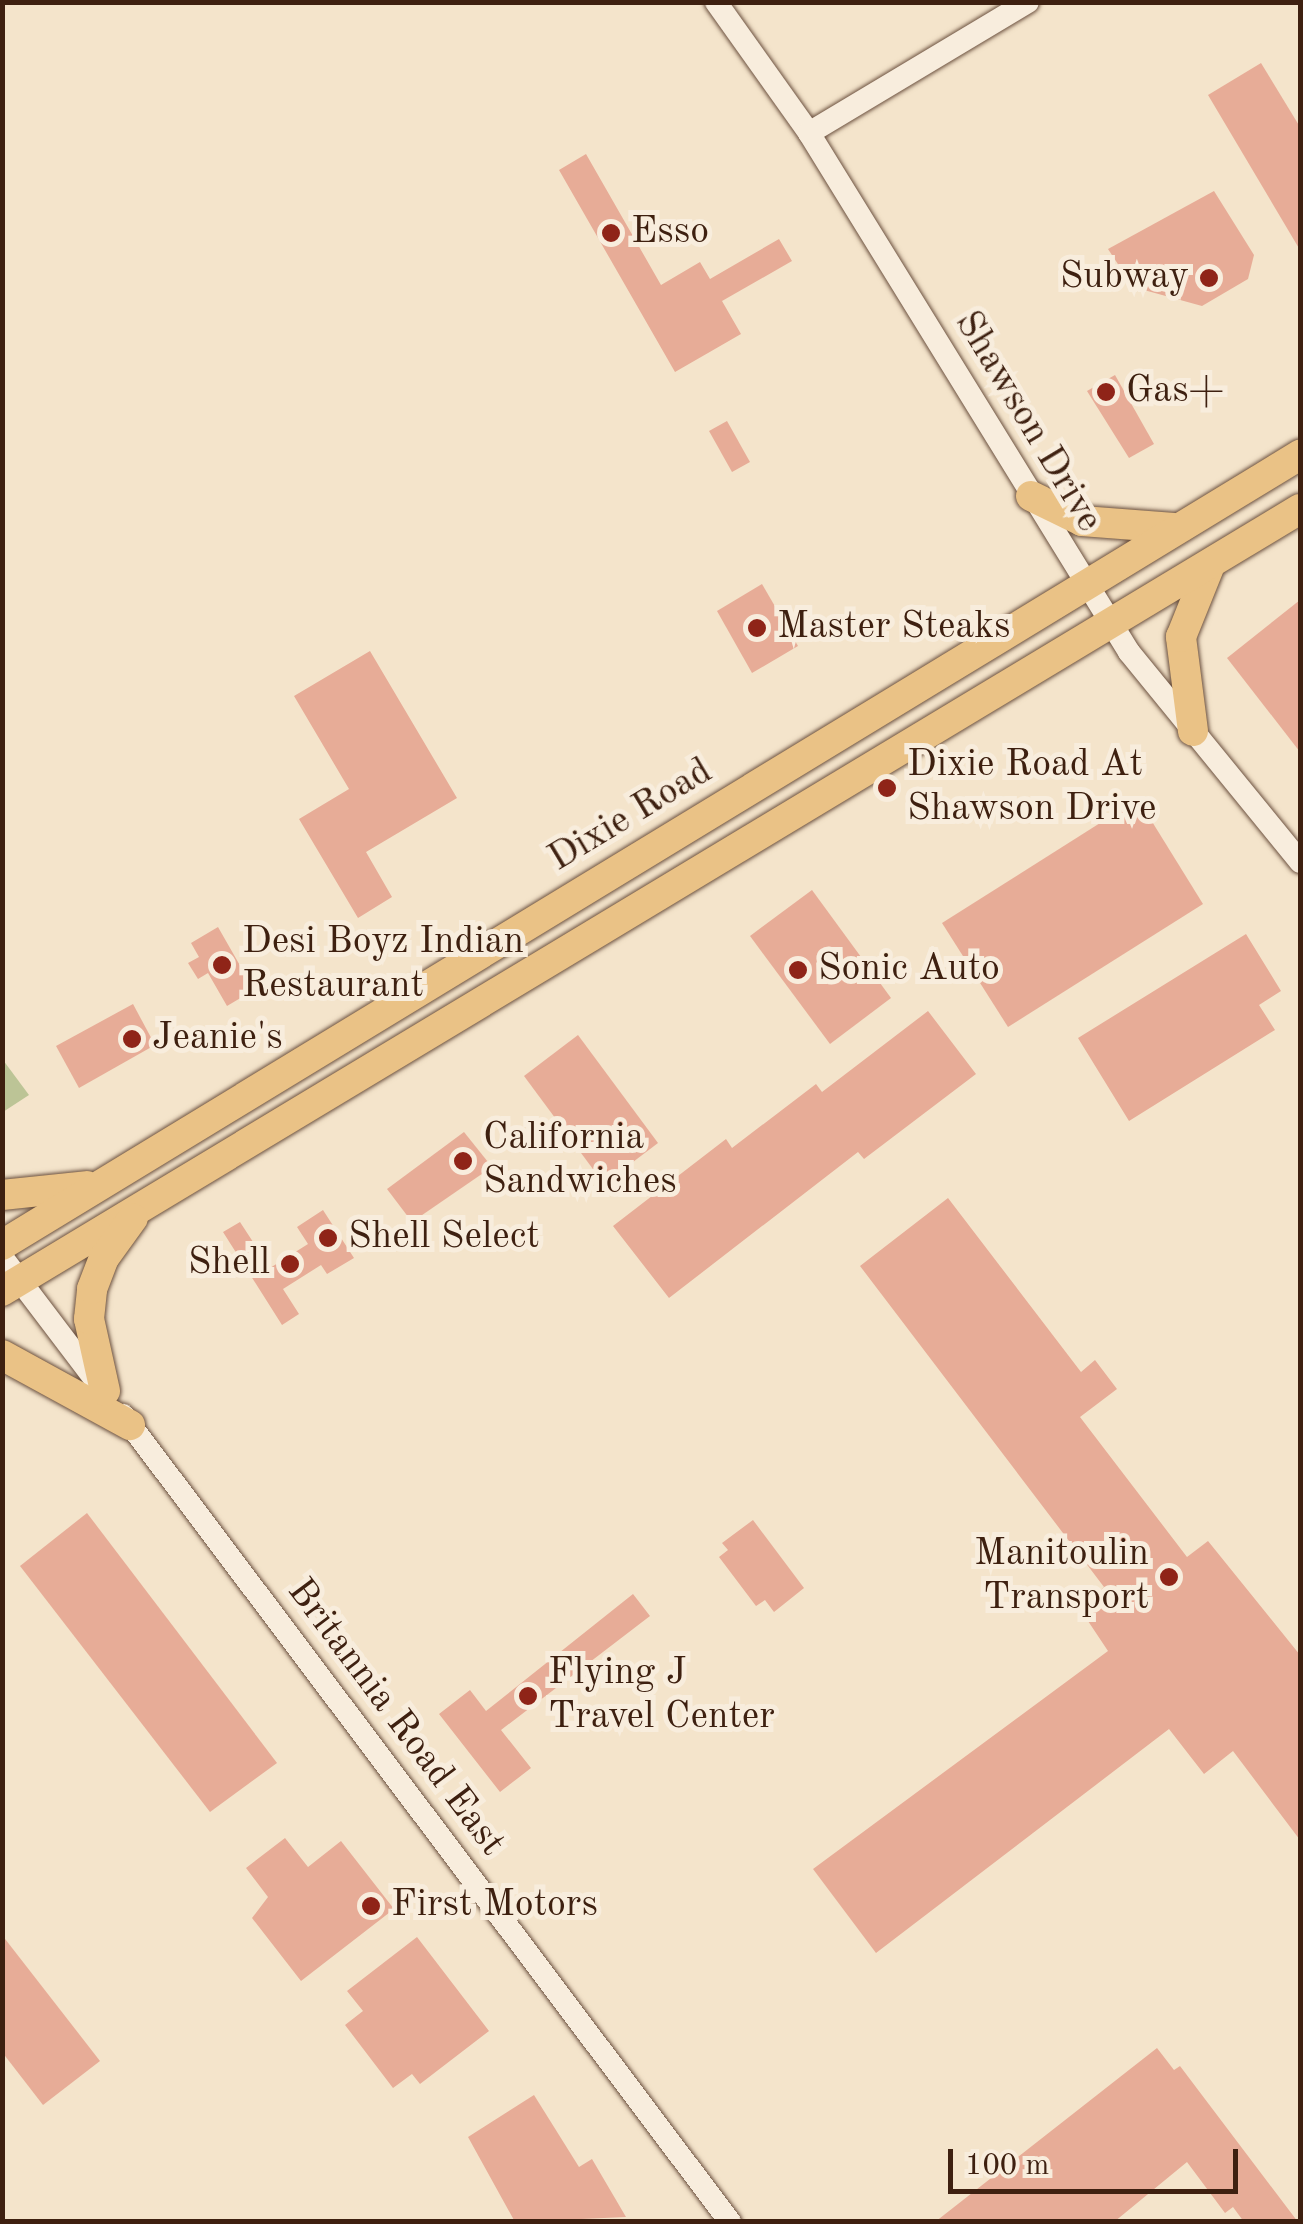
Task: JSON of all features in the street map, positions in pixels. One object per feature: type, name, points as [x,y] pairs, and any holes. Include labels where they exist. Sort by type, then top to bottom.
[{"type":"main road","name":"Dixie Road","points":[[2,1245],[1084,582],[1300,455]]},
{"type":"main road","points":[[1031,496],[1082,522],[1177,528]]},
{"type":"main road","points":[[9,1276],[142,1206],[1300,509]]},
{"type":"main road","points":[[1193,730],[1181,637],[1212,562]]},
{"type":"main road","points":[[2,1195],[28,1197],[105,1182]]},
{"type":"main road","points":[[104,1391],[89,1318],[92,1290],[104,1258],[142,1206]]},
{"type":"main road","points":[[2,1355],[130,1425]]},
{"type":"street","name":"Shawson Drive","points":[[716,2],[808,132],[1111,623],[1300,862]]},
{"type":"street","points":[[808,132],[1028,2]]},
{"type":"street","name":"Britannia Road East","points":[[9,1276],[130,1425],[730,2222]]},
{"type":"green space","points":[[3,1060],[29,1095],[3,1112]]},
{"type":"building","points":[[1261,63],[1300,127],[1300,250],[1208,95]]},
{"type":"building","points":[[586,154],[661,285],[700,262],[710,279],[779,239],[792,261],[722,301],[741,334],[675,372],[559,170]]},
{"type":"building","points":[[1214,191],[1254,255],[1248,279],[1202,306],[1133,287],[1108,249]]},
{"type":"building","points":[[1115,375],[1154,444],[1129,458],[1087,391]]},
{"type":"building","points":[[727,421],[750,462],[732,472],[709,431]]},
{"type":"building","name":"Master Steaks","points":[[762,584],[798,646],[752,673],[717,611]]},
{"type":"building","points":[[1300,600],[1300,752],[1227,658]]},
{"type":"building","points":[[370,651],[457,798],[366,852],[392,897],[358,918],[299,819],[349,789],[294,696]]},
{"type":"building","points":[[1138,799],[1203,904],[1008,1027],[942,923]]},
{"type":"building","points":[[812,890],[891,998],[830,1044],[750,936]]},
{"type":"building","points":[[218,927],[254,990],[227,1006],[208,973],[198,979],[188,963],[199,957],[191,943]]},
{"type":"building","points":[[1246,934],[1281,991],[1259,1005],[1275,1030],[1129,1121],[1078,1038]]},
{"type":"building","points":[[133,1004],[155,1045],[79,1088],[56,1046]]},
{"type":"building","points":[[928,1011],[976,1074],[864,1159],[858,1152],[669,1298],[613,1226],[726,1139],[732,1148],[816,1084],[822,1092]]},
{"type":"building","points":[[578,1035],[658,1143],[604,1184],[524,1076]]},
{"type":"building","points":[[464,1132],[492,1167],[412,1222],[387,1189]]},
{"type":"building","name":"Manitoulin Transport","points":[[948,1198],[1081,1372],[1095,1360],[1117,1389],[1080,1417],[1187,1557],[1208,1541],[1300,1655],[1300,1840],[1233,1751],[1204,1774],[1169,1729],[876,1953],[813,1869],[1108,1651],[1080,1609],[1104,1587],[860,1266]]},
{"type":"building","points":[[323,1210],[354,1258],[327,1274],[321,1265],[283,1289],[299,1314],[282,1325],[223,1232],[240,1222],[270,1268],[308,1244],[297,1227]]},
{"type":"building","points":[[87,1513],[277,1763],[210,1812],[20,1566]]},
{"type":"building","points":[[753,1520],[804,1588],[774,1612],[765,1600],[756,1606],[719,1557],[728,1550],[722,1543]]},
{"type":"building","points":[[633,1594],[650,1616],[501,1730],[531,1768],[500,1792],[439,1714],[470,1690],[486,1711]]},
{"type":"building","points":[[285,1838],[308,1867],[341,1841],[394,1909],[301,1981],[252,1918],[268,1897],[246,1868]]},
{"type":"building","points":[[2,1935],[100,2061],[43,2105],[2,2052]]},
{"type":"building","points":[[417,1937],[489,2031],[420,2084],[412,2074],[393,2088],[345,2025],[363,2011],[347,1991]]},
{"type":"building","points":[[1157,2048],[1174,2070],[1180,2066],[1298,2222],[1244,2222],[1233,2207],[1225,2213],[1187,2162],[1114,2222],[935,2222]]},
{"type":"building","points":[[534,2095],[579,2167],[592,2159],[626,2217],[515,2222],[468,2137]]},
{"type":"place","name":"Esso","points":[[611,233]]},
{"type":"place","name":"Subway","points":[[1209,278]]},
{"type":"place","name":"Gas+","points":[[1106,392]]},
{"type":"place","name":"Master Steaks","points":[[757,628]]},
{"type":"place","name":"Dixie Road At Shawson Drive","points":[[887,788]]},
{"type":"place","name":"Desi Boyz Indian Restaurant","points":[[222,965]]},
{"type":"place","name":"Sonic Auto","points":[[798,970]]},
{"type":"place","name":"Jeanie's","points":[[132,1039]]},
{"type":"place","name":"California Sandwiches","points":[[463,1161]]},
{"type":"place","name":"Shell Select","points":[[328,1238]]},
{"type":"place","name":"Shell","points":[[290,1264]]},
{"type":"place","name":"Manitoulin Transport","points":[[1169,1577]]},
{"type":"place","name":"Flying J Travel Center","points":[[528,1696]]},
{"type":"place","name":"First Motors","points":[[371,1906]]}]
